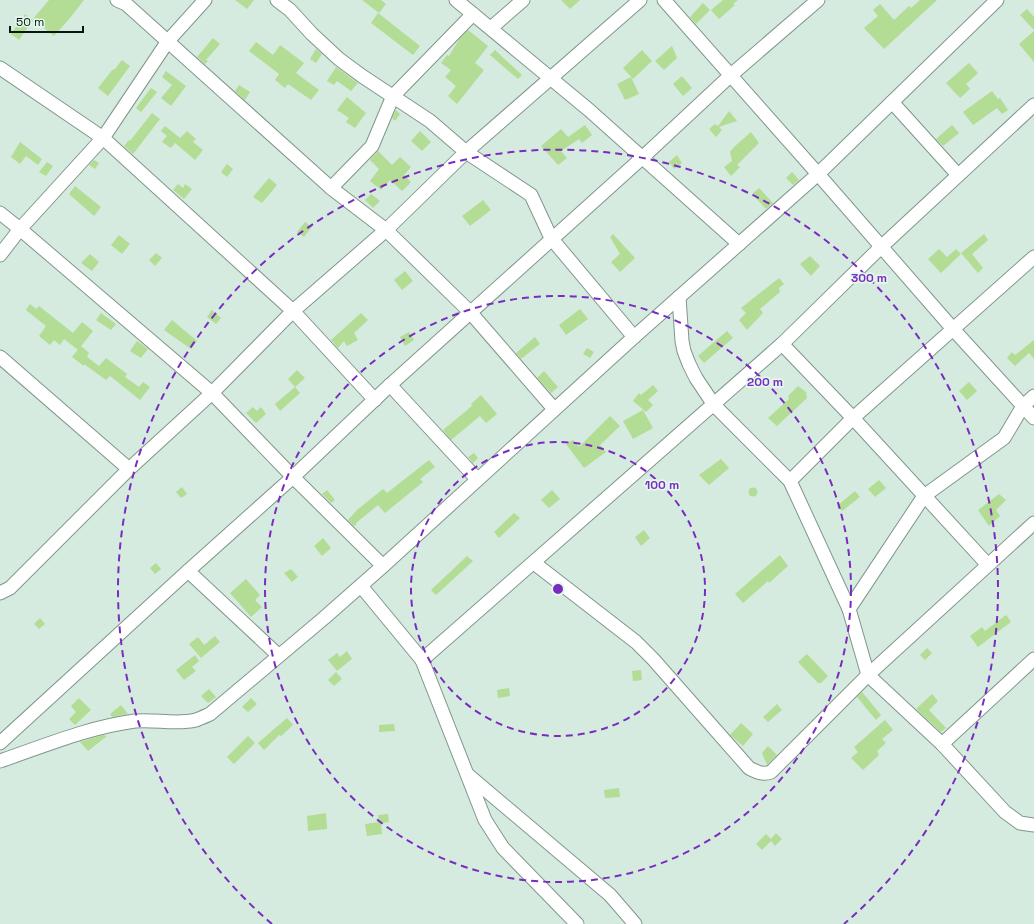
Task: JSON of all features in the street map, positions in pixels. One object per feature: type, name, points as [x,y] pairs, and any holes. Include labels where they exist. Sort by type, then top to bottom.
[{"type":"street","points":[[117,0],[126,4],[331,188],[386,230],[470,312],[554,409]]},
{"type":"street","points":[[0,255],[20,228],[103,138],[168,41],[205,0]]},
{"type":"street","points":[[277,0],[290,10],[312,34],[362,76],[430,121],[466,152],[531,194],[551,238],[634,336]]},
{"type":"street","points":[[456,0],[643,157],[739,244]]},
{"type":"street","points":[[491,28],[523,0]]},
{"type":"street","points":[[0,593],[10,588],[129,469],[212,393],[293,311],[386,230],[466,152],[640,0]]},
{"type":"street","points":[[664,0],[953,329],[1034,418]]},
{"type":"street","points":[[0,761],[50,743],[106,726],[136,721],[196,720],[210,714],[361,586],[634,336],[818,174],[997,0]]},
{"type":"street","points":[[0,743],[293,477],[390,385],[551,238],[643,157],[809,3]]},
{"type":"street","points":[[331,188],[372,146],[392,96],[474,14]]},
{"type":"street","points":[[0,68],[103,138],[293,311],[375,400]]},
{"type":"street","points":[[892,102],[958,175]]},
{"type":"street","points":[[422,660],[782,344],[881,247],[1034,104]]},
{"type":"street","points":[[0,213],[20,228],[212,393],[293,477],[383,566]]},
{"type":"street","points":[[790,481],[853,418],[1034,257]]},
{"type":"street","points":[[678,297],[684,351],[696,378],[714,405],[790,481],[849,609],[868,675],[942,744],[1005,812],[1020,823],[1034,824]]},
{"type":"street","points":[[782,344],[853,418],[988,565]]},
{"type":"street","points":[[0,357],[129,469]]},
{"type":"street","points":[[390,385],[477,479]]},
{"type":"street","points":[[849,609],[924,496],[1004,438],[1023,406],[1034,396]]},
{"type":"street","points":[[534,563],[636,642],[653,659],[749,768],[759,773],[766,774],[771,772],[868,675],[1034,523]]},
{"type":"street","points":[[188,571],[278,655]]},
{"type":"street","points":[[361,586],[422,660],[486,820],[503,848],[577,924]]},
{"type":"street","points":[[942,744],[1034,659]]},
{"type":"street","points":[[467,774],[610,894],[635,924]]},
{"type":"building","points":[[49,0],[84,0],[54,36],[33,19]]},
{"type":"building","points":[[235,0],[254,0],[247,9]]},
{"type":"building","points":[[362,0],[381,0],[386,4],[379,13]]},
{"type":"building","points":[[561,0],[580,0],[570,9]]},
{"type":"building","points":[[723,0],[738,0],[733,4],[735,5],[719,19],[711,10]]},
{"type":"building","points":[[920,0],[937,0],[884,49],[864,28],[878,16],[873,10],[880,4],[894,20],[909,6],[911,8]]},
{"type":"building","points":[[703,3],[710,10],[696,24],[690,17]]},
{"type":"building","points":[[1027,9],[1034,17],[1034,30],[1020,15]]},
{"type":"building","points":[[378,13],[420,46],[413,55],[371,23]]},
{"type":"building","points":[[25,14],[33,20],[19,40],[11,34]]},
{"type":"building","points":[[468,30],[488,46],[475,63],[484,70],[457,104],[448,96],[456,86],[445,77],[451,70],[441,63],[447,55],[449,56],[460,38]]},
{"type":"building","points":[[1034,31],[1034,62],[1019,44]]},
{"type":"building","points":[[213,38],[220,44],[206,60],[208,61],[205,64],[197,57]]},
{"type":"building","points":[[256,42],[273,55],[280,45],[304,63],[296,73],[319,90],[311,100],[288,84],[285,88],[275,80],[279,74],[249,51]]},
{"type":"building","points":[[672,46],[677,58],[664,70],[655,61]]},
{"type":"building","points":[[316,49],[322,54],[316,63],[310,59]]},
{"type":"building","points":[[495,50],[522,75],[518,79],[490,55]]},
{"type":"building","points":[[642,50],[652,61],[633,79],[623,68]]},
{"type":"building","points":[[122,60],[130,66],[108,96],[98,88]]},
{"type":"building","points":[[969,63],[978,73],[966,84],[970,89],[960,98],[946,83]]},
{"type":"building","points":[[336,67],[358,83],[351,91],[337,81],[334,85],[327,81]]},
{"type":"building","points":[[166,71],[186,86],[171,106],[161,98],[172,85],[162,77]]},
{"type":"building","points":[[682,76],[692,88],[683,96],[673,84]]},
{"type":"building","points":[[631,77],[639,94],[625,100],[617,84]]},
{"type":"building","points":[[239,85],[250,92],[245,100],[235,91]]},
{"type":"building","points":[[151,88],[157,92],[141,112],[136,108]]},
{"type":"building","points":[[992,91],[998,99],[1000,98],[1008,110],[1002,114],[997,108],[973,125],[963,112]]},
{"type":"building","points":[[347,97],[366,113],[355,128],[346,122],[349,118],[337,110]]},
{"type":"building","points":[[396,110],[400,114],[395,121],[392,118]]},
{"type":"building","points":[[729,111],[737,121],[719,127],[722,130],[716,137],[709,129],[715,124],[718,126]]},
{"type":"building","points":[[152,113],[160,119],[133,154],[124,146],[129,140],[130,141]]},
{"type":"building","points":[[585,125],[592,135],[582,143],[579,139],[561,151],[567,158],[558,165],[541,146],[561,129],[568,137]]},
{"type":"building","points":[[952,125],[959,133],[943,146],[936,139]]},
{"type":"building","points":[[165,126],[180,138],[187,131],[196,139],[193,142],[203,150],[195,160],[175,143],[171,148],[162,142],[167,136],[161,131]]},
{"type":"building","points":[[420,131],[431,142],[422,151],[411,141]]},
{"type":"building","points":[[751,132],[759,143],[737,165],[740,167],[731,176],[724,167],[732,161],[730,152]]},
{"type":"building","points":[[20,142],[42,159],[38,165],[26,156],[20,164],[11,157]]},
{"type":"building","points":[[378,151],[392,165],[400,157],[411,167],[404,175],[411,182],[402,191],[390,180],[381,190],[370,181],[379,169],[370,160]]},
{"type":"building","points":[[677,155],[682,163],[674,169],[669,162]]},
{"type":"building","points":[[94,160],[99,163],[95,169],[89,165]]},
{"type":"building","points":[[47,162],[53,166],[46,176],[39,172]]},
{"type":"building","points":[[227,164],[233,169],[227,177],[221,172]]},
{"type":"building","points":[[792,172],[799,180],[793,185],[786,178]]},
{"type":"building","points":[[269,178],[277,185],[262,203],[253,197]]},
{"type":"building","points":[[178,184],[183,188],[185,184],[192,189],[184,199],[173,190]]},
{"type":"building","points":[[75,186],[101,207],[94,216],[69,194]]},
{"type":"building","points":[[759,188],[773,203],[766,209],[752,194]]},
{"type":"building","points":[[371,194],[380,201],[373,208],[365,200]]},
{"type":"building","points":[[483,200],[491,210],[470,226],[462,216]]},
{"type":"building","points":[[305,222],[312,227],[304,237],[297,232]]},
{"type":"building","points":[[613,234],[635,258],[620,272],[611,262],[620,254],[610,237]]},
{"type":"building","points":[[984,234],[988,240],[972,254],[983,268],[978,273],[961,253]]},
{"type":"building","points":[[119,235],[130,244],[122,254],[111,245]]},
{"type":"building","points":[[939,249],[947,257],[956,249],[961,254],[941,273],[928,259]]},
{"type":"building","points":[[156,253],[162,258],[155,266],[149,260]]},
{"type":"building","points":[[90,254],[99,262],[92,271],[81,263]]},
{"type":"building","points":[[810,256],[820,266],[811,276],[800,264]]},
{"type":"building","points":[[405,271],[413,281],[402,290],[394,280]]},
{"type":"building","points":[[779,278],[784,284],[779,288],[780,292],[760,309],[763,313],[747,330],[739,320],[746,313],[741,308]]},
{"type":"building","points":[[30,304],[36,309],[39,306],[73,333],[82,322],[93,331],[78,350],[64,339],[60,345],[54,340],[50,345],[39,336],[46,326],[26,310]]},
{"type":"building","points":[[580,309],[588,319],[566,335],[559,325]]},
{"type":"building","points":[[212,310],[221,318],[216,324],[207,317]]},
{"type":"building","points":[[101,313],[116,324],[111,330],[96,320]]},
{"type":"building","points":[[361,313],[368,320],[354,333],[358,340],[347,346],[344,341],[338,348],[331,340]]},
{"type":"building","points":[[172,320],[197,341],[191,349],[164,330]]},
{"type":"building","points":[[727,331],[733,338],[704,363],[698,356]]},
{"type":"building","points":[[409,332],[414,340],[405,346],[400,337]]},
{"type":"building","points":[[535,337],[540,344],[521,359],[516,353]]},
{"type":"building","points":[[1034,340],[1034,359],[1029,353],[1015,366],[1007,358],[1012,352],[1015,355]]},
{"type":"building","points":[[137,341],[148,349],[141,358],[130,351]]},
{"type":"building","points":[[81,346],[89,353],[87,357],[99,366],[106,358],[127,374],[125,377],[139,387],[143,382],[150,387],[140,400],[110,376],[106,380],[72,357]]},
{"type":"building","points":[[587,348],[594,352],[590,358],[583,354]]},
{"type":"building","points":[[297,370],[305,378],[295,387],[288,379]]},
{"type":"building","points":[[544,371],[558,387],[551,393],[537,378]]},
{"type":"building","points":[[969,382],[977,391],[967,400],[959,391]]},
{"type":"building","points":[[653,385],[658,391],[648,400],[653,405],[646,412],[633,401],[639,393],[641,395]]},
{"type":"building","points":[[798,386],[806,392],[807,398],[777,426],[768,418],[789,399],[788,396]]},
{"type":"building","points":[[295,387],[300,393],[280,411],[275,404]]},
{"type":"building","points":[[481,395],[497,414],[486,423],[480,416],[451,440],[443,430],[472,406],[471,404]]},
{"type":"building","points":[[253,407],[257,411],[261,407],[266,414],[256,423],[246,413]]},
{"type":"building","points":[[643,410],[653,428],[633,439],[623,421]]},
{"type":"building","points":[[610,416],[620,426],[600,445],[606,452],[584,468],[566,444],[573,440],[579,447]]},
{"type":"building","points":[[474,453],[478,458],[473,463],[468,457]]},
{"type":"building","points":[[721,459],[729,468],[709,485],[699,475]]},
{"type":"building","points":[[429,460],[435,467],[420,479],[423,482],[385,513],[378,505],[354,526],[348,520],[357,510],[383,489],[387,493]]},
{"type":"building","points":[[879,480],[886,488],[875,497],[868,489]]},
{"type":"building","points":[[182,487],[187,494],[181,498],[176,492]]},
{"type":"building","points":[[753,487],[758,492],[753,497],[748,492]]},
{"type":"building","points":[[327,490],[335,500],[331,503],[322,494]]},
{"type":"building","points":[[552,490],[560,499],[549,508],[541,500]]},
{"type":"building","points":[[855,491],[860,497],[842,511],[837,506]]},
{"type":"building","points":[[999,494],[1006,500],[996,510],[1000,516],[989,526],[978,510]]},
{"type":"building","points":[[514,513],[520,518],[499,538],[494,532]]},
{"type":"building","points":[[644,530],[650,538],[641,546],[635,537]]},
{"type":"building","points":[[323,538],[331,548],[322,556],[314,546]]},
{"type":"building","points":[[780,555],[788,566],[743,603],[735,594]]},
{"type":"building","points":[[467,556],[473,561],[436,595],[431,590]]},
{"type":"building","points":[[156,563],[161,569],[155,574],[150,568]]},
{"type":"building","points":[[291,569],[298,577],[292,582],[284,573]]},
{"type":"building","points":[[246,579],[260,595],[255,600],[262,607],[251,617],[230,593]]},
{"type":"building","points":[[1006,615],[1011,622],[978,647],[970,636],[982,627],[985,631]]},
{"type":"building","points":[[40,618],[45,624],[39,629],[34,624]]},
{"type":"building","points":[[215,636],[220,642],[201,658],[189,644],[198,637],[204,645]]},
{"type":"building","points":[[927,648],[932,653],[925,660],[920,655]]},
{"type":"building","points":[[347,651],[352,659],[337,671],[328,660],[337,653],[340,657]]},
{"type":"building","points":[[807,654],[828,676],[821,683],[818,683],[798,662]]},
{"type":"building","points":[[195,655],[199,661],[192,667],[196,671],[184,680],[176,670]]},
{"type":"building","points":[[641,670],[642,680],[633,681],[632,671]]},
{"type":"building","points":[[336,672],[342,679],[334,686],[328,680]]},
{"type":"building","points":[[509,688],[510,696],[498,698],[497,690]]},
{"type":"building","points":[[209,689],[216,697],[208,703],[201,696]]},
{"type":"building","points":[[862,692],[881,715],[876,720],[857,697]]},
{"type":"building","points":[[932,694],[938,701],[929,710],[946,728],[941,732],[916,709]]},
{"type":"building","points":[[79,698],[91,710],[75,725],[69,719],[76,712],[71,706]]},
{"type":"building","points":[[251,698],[257,704],[248,712],[242,707]]},
{"type":"building","points":[[777,704],[782,710],[768,722],[763,717]]},
{"type":"building","points":[[121,705],[128,714],[112,717],[110,714]]},
{"type":"building","points":[[287,718],[293,725],[281,736],[279,735],[264,750],[258,743]]},
{"type":"building","points":[[885,720],[893,730],[882,739],[886,743],[877,751],[879,755],[863,770],[851,758],[858,752],[854,747]]},
{"type":"building","points":[[741,723],[753,734],[743,746],[730,735]]},
{"type":"building","points":[[394,724],[395,731],[379,732],[379,725]]},
{"type":"building","points":[[103,735],[107,736],[88,751],[80,742]]},
{"type":"building","points":[[248,736],[255,743],[234,764],[227,757]]},
{"type":"building","points":[[768,746],[777,755],[767,765],[762,753]]},
{"type":"building","points":[[619,788],[620,797],[605,798],[604,790]]},
{"type":"building","points":[[326,813],[327,829],[308,831],[307,816]]},
{"type":"building","points":[[388,814],[389,822],[381,823],[382,834],[367,836],[365,824],[379,822],[378,815]]},
{"type":"building","points":[[776,833],[782,839],[775,846],[771,841],[762,850],[756,844],[766,834],[771,839]]}]
